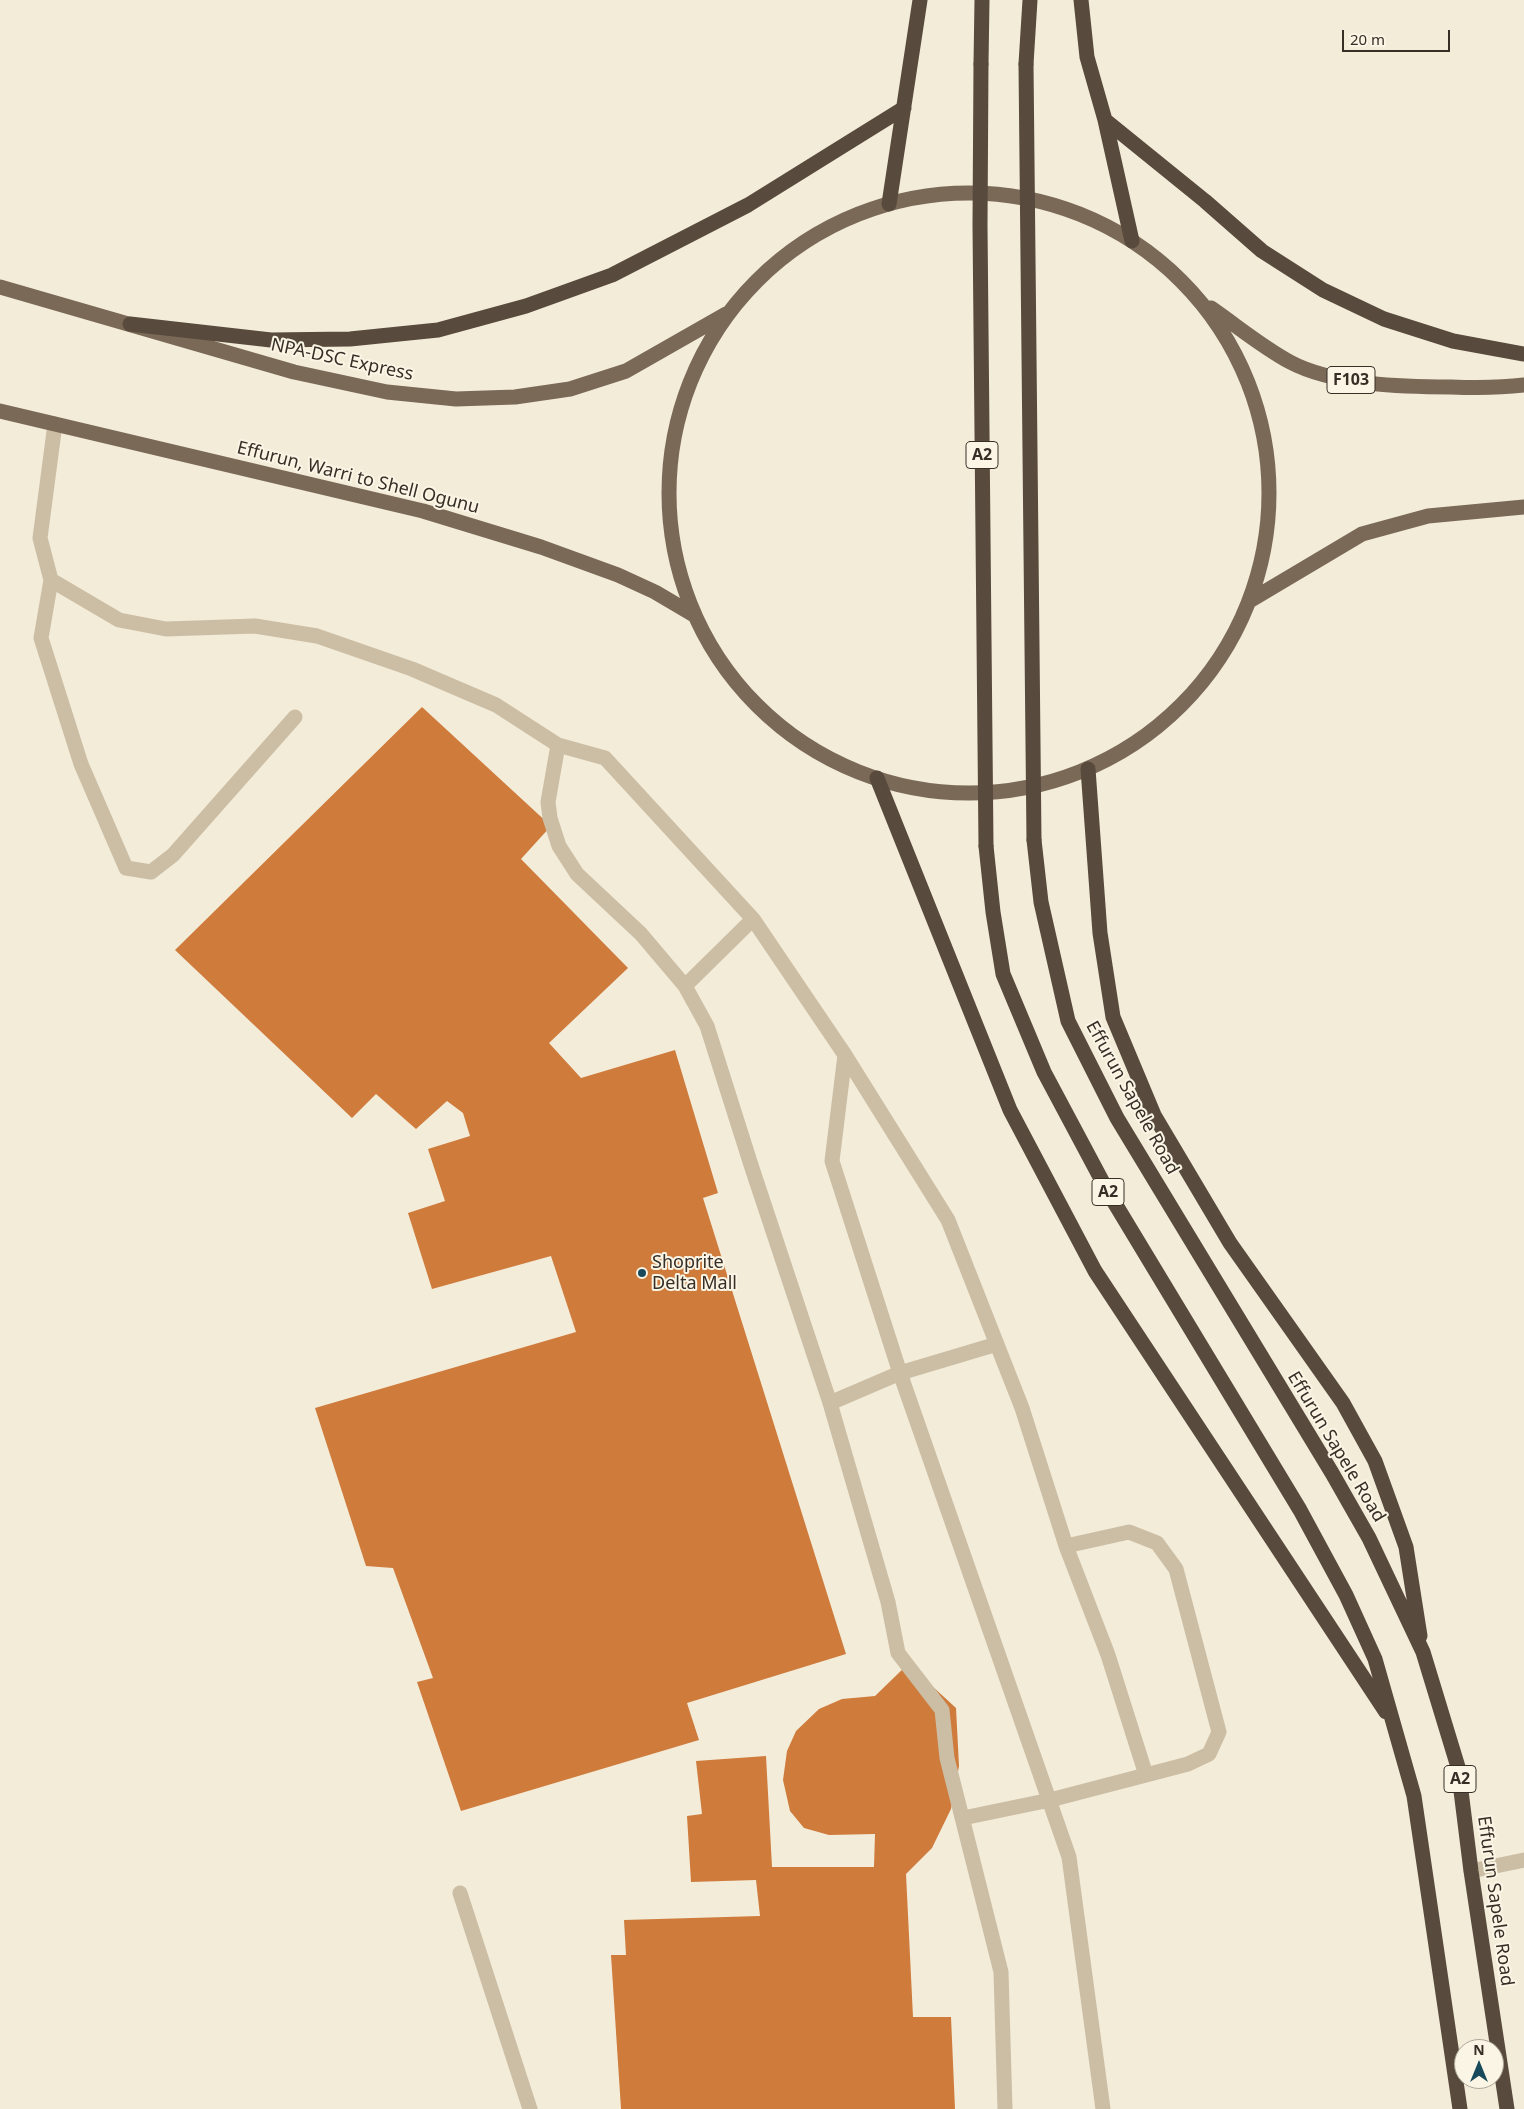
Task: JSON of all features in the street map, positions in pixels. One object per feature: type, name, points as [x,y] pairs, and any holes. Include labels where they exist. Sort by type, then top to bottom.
[{"type":"highway","points":[[888,204],[920,0]]},
{"type":"highway","name":"A2","points":[[982,0],[980,225],[986,846],[993,912],[1003,974],[1044,1072],[1108,1192],[1300,1510],[1346,1595],[1375,1659],[1414,1796],[1460,2109]]},
{"type":"highway","name":"Effurun Sapele Road","points":[[1030,0],[1026,64],[1034,840],[1041,902],[1068,1021],[1117,1118],[1332,1473],[1369,1538],[1423,1652],[1458,1767],[1471,1871],[1508,2109]]},
{"type":"highway","points":[[1081,0],[1087,57],[1105,120],[1132,241]]},
{"type":"highway","points":[[130,324],[271,340],[350,339],[438,330],[526,306],[612,275],[748,205],[904,108]]},
{"type":"highway","points":[[1105,120],[1205,201],[1262,251],[1323,290],[1384,319],[1453,341],[1524,354]]},
{"type":"highway","points":[[1088,768],[1100,933],[1113,1017],[1154,1115],[1230,1243],[1343,1403],[1376,1461],[1406,1548],[1423,1652]]},
{"type":"highway","points":[[876,778],[1010,1110],[1095,1271],[1395,1726]]},
{"type":"main road","points":[[989,193],[1039,201],[1087,217],[1132,241],[1168,267],[1199,299],[1226,336],[1247,376],[1262,420],[1270,465],[1269,520],[1264,556],[1251,600],[1223,656],[1184,704],[1135,743],[1088,768],[1036,785],[983,792],[929,790],[876,778],[843,765],[811,748],[782,728],[755,704],[731,677],[711,648],[694,616],[676,565],[668,513],[669,460],[680,407],[699,358],[727,313],[779,260],[841,222],[888,204],[938,195],[989,193]]},
{"type":"main road","name":"NPA-DSC Express","points":[[0,287],[294,372],[387,392],[456,399],[515,397],[570,389],[626,371],[727,313]]},
{"type":"main road","name":"F103","points":[[1199,299],[1291,363],[1321,374],[1395,387],[1503,388],[1524,385]]},
{"type":"main road","name":"Effurun, Warri to Shell Ogunu","points":[[0,412],[423,512],[523,541],[618,575],[655,592],[694,616]]},
{"type":"main road","points":[[1251,600],[1362,534],[1428,516],[1524,507]]},
{"type":"street","points":[[55,424],[40,538],[51,580],[41,638],[81,764],[126,868],[151,872],[173,855],[295,717]]},
{"type":"street","points":[[51,580],[119,620],[166,629],[255,626],[316,636],[412,669],[496,705],[558,745],[605,758],[753,918],[845,1055],[948,1220],[1022,1408],[1066,1546],[1108,1655],[1146,1775]]},
{"type":"street","points":[[558,745],[548,802],[550,818],[558,846],[577,874],[641,934],[686,986],[707,1026],[751,1166],[830,1403],[888,1602],[898,1653],[942,1710],[947,1758],[1000,1972],[1005,2109]]},
{"type":"street","points":[[686,986],[753,918]]},
{"type":"street","points":[[845,1055],[832,1161],[900,1374],[1069,1857],[1103,2109]]},
{"type":"street","points":[[830,1403],[900,1374],[997,1344]]},
{"type":"street","points":[[963,1818],[1050,1800],[1188,1764],[1209,1754],[1219,1732],[1176,1569],[1158,1543],[1129,1532],[1066,1546]]},
{"type":"street","points":[[1471,1871],[1524,1860]]},
{"type":"street","points":[[460,1893],[530,2109]]},
{"type":"building","name":"Shoprite Delta Mall","points":[[422,707],[551,826],[521,859],[628,968],[549,1043],[581,1078],[675,1050],[718,1193],[703,1198],[846,1654],[687,1703],[699,1740],[461,1811],[417,1682],[433,1678],[393,1568],[366,1566],[315,1408],[576,1332],[551,1256],[432,1289],[408,1213],[445,1201],[428,1149],[470,1136],[463,1113],[447,1101],[416,1129],[376,1094],[352,1118],[175,950]]},
{"type":"building","points":[[908,1664],[956,1708],[959,1766],[951,1809],[932,1848],[906,1874],[913,2017],[951,2017],[955,2109],[621,2109],[611,1955],[626,1955],[624,1920],[760,1916],[756,1880],[691,1882],[687,1816],[702,1814],[696,1761],[766,1756],[772,1867],[874,1867],[875,1834],[829,1835],[804,1828],[790,1811],[783,1780],[787,1751],[796,1731],[819,1709],[842,1699],[875,1696]]},
{"type":"place","name":"Shoprite Delta Mall","points":[[642,1273]]}]
